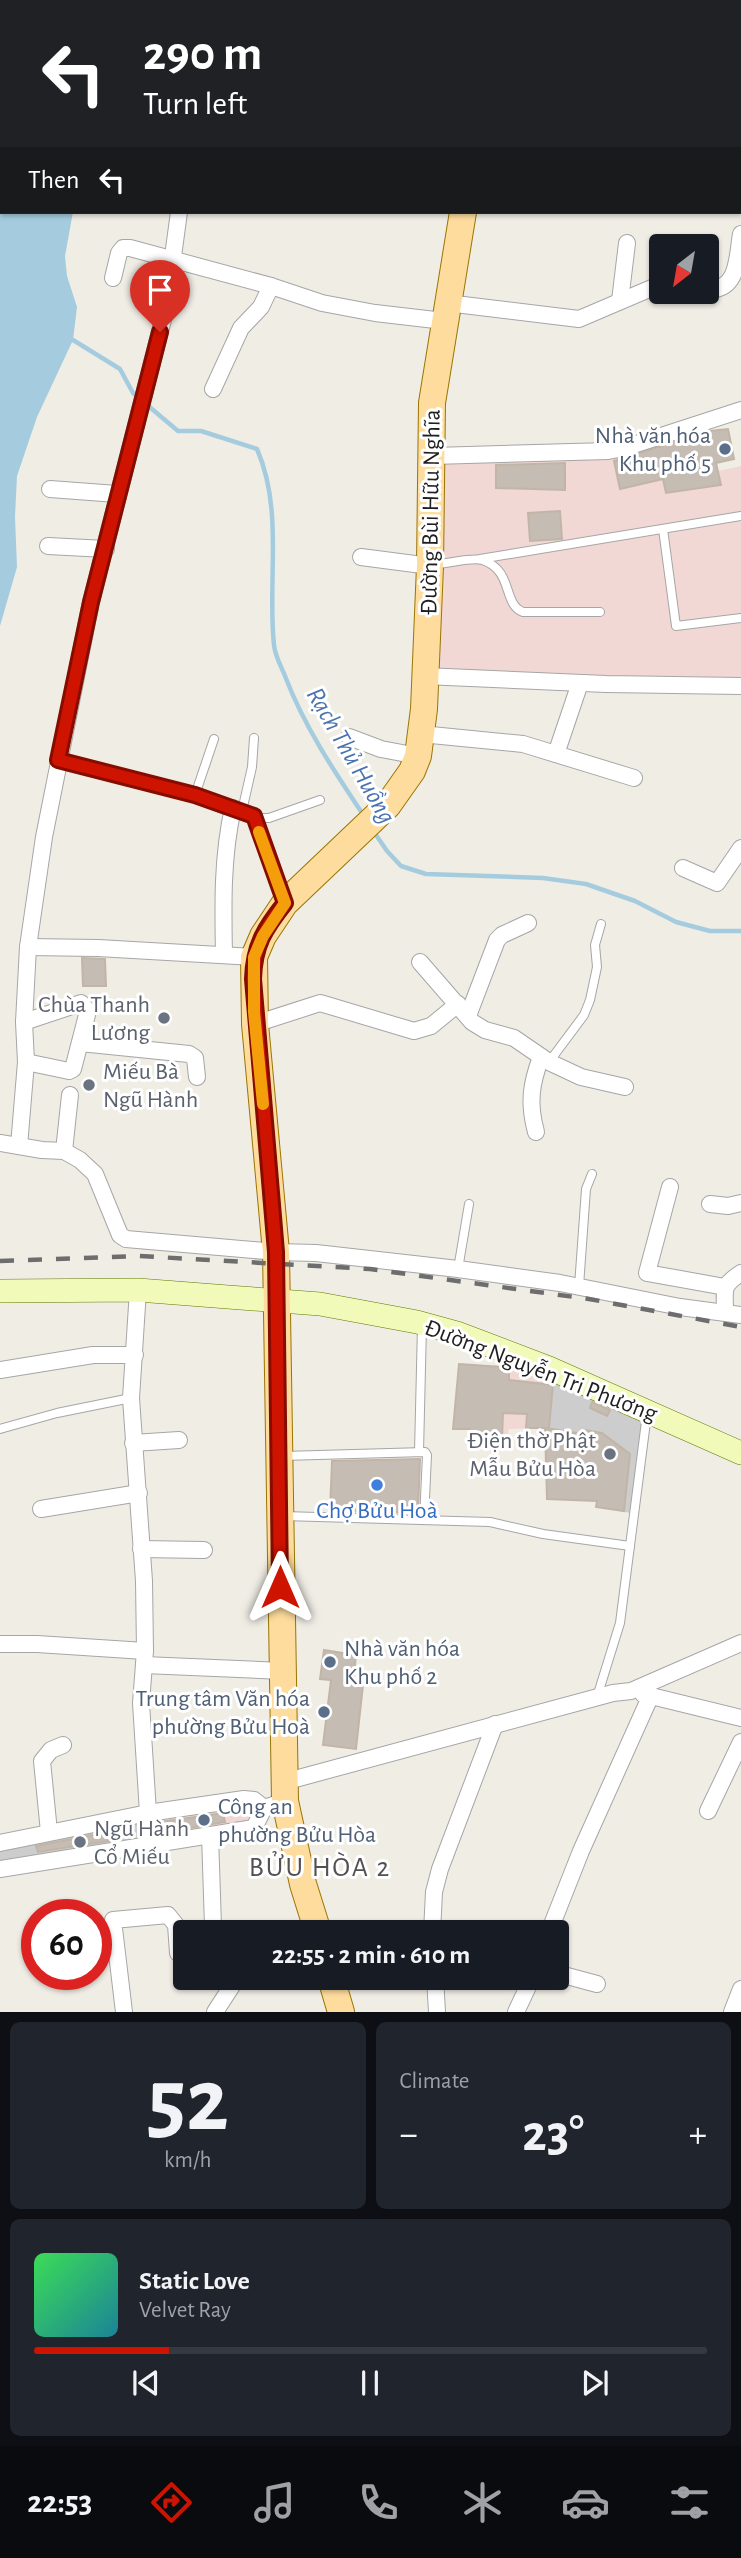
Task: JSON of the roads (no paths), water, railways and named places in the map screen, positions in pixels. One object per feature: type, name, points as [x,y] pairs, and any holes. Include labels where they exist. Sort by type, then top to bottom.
[{"type":"main road","name":"Đường Bùi Hữu Nghĩa","points":[[285,903],[388,805],[412,771],[419,745],[430,566],[432,403],[457,214]]},
{"type":"main road","points":[[285,903],[263,936],[254,957],[255,1024],[276,1252],[283,1671],[278,1797],[314,1920]]},
{"type":"main road","name":"Đường Nguyễn Tri Phương","points":[[0,1291],[138,1290],[276,1300],[320,1304],[422,1323],[512,1353],[648,1410],[741,1453]]},
{"type":"main road","points":[[335,1990],[341,2012]]},
{"type":"street","points":[[19,1146],[26,1062],[24,1022],[28,947],[44,837],[91,602],[166,307],[178,214]]},
{"type":"street","points":[[719,288],[730,282],[734,274],[741,233]]},
{"type":"street","points":[[620,301],[627,243]]},
{"type":"street","points":[[113,278],[119,253],[123,248],[174,259],[322,303],[361,311],[579,319],[649,289]]},
{"type":"street","points":[[214,389],[241,328],[261,307],[271,286]]},
{"type":"street","points":[[433,456],[608,451],[741,410]]},
{"type":"street","points":[[50,489],[117,494]]},
{"type":"street","points":[[48,545],[106,550]]},
{"type":"street","points":[[361,557],[430,566]]},
{"type":"street","points":[[424,676],[741,686]]},
{"type":"street","points":[[556,754],[580,683]]},
{"type":"street","points":[[349,737],[381,749],[502,741],[523,744],[634,778]]},
{"type":"street","points":[[224,955],[222,890],[227,835],[238,810]]},
{"type":"street","points":[[683,869],[717,883],[741,848]]},
{"type":"street","points":[[255,1024],[320,1003],[414,1031],[431,1026],[463,1010],[497,940],[528,923]]},
{"type":"street","points":[[28,947],[254,957]]},
{"type":"street","points":[[420,962],[485,1030],[514,1038],[545,1059],[581,1077],[625,1087]]},
{"type":"street","points":[[24,1022],[81,1003],[88,1011],[75,1065],[69,1070],[26,1062]]},
{"type":"street","points":[[80,1043],[189,1054],[195,1058],[197,1077]]},
{"type":"street","points":[[536,1132],[531,1115],[532,1084],[545,1059]]},
{"type":"street","points":[[64,1151],[71,1095]]},
{"type":"street","points":[[0,1143],[64,1151],[80,1160],[95,1174],[120,1235],[126,1239],[316,1253],[458,1269],[579,1286],[680,1307],[733,1313],[725,1287],[730,1279],[741,1273]]},
{"type":"street","points":[[670,1187],[647,1273],[725,1287]]},
{"type":"street","points":[[709,1204],[728,1206],[741,1203]]},
{"type":"street","points":[[138,1290],[131,1398],[139,1493],[144,1658],[141,1703],[150,1844]]},
{"type":"street","points":[[0,1370],[79,1357],[135,1355]]},
{"type":"street","points":[[133,1443],[180,1440]]},
{"type":"street","points":[[41,1509],[139,1493]]},
{"type":"street","points":[[141,1549],[204,1550]]},
{"type":"street","points":[[0,1843],[148,1813],[244,1799],[278,1797],[495,1724],[597,1697],[631,1691],[741,1643]]},
{"type":"street","points":[[0,1644],[37,1644],[144,1658],[283,1671]]},
{"type":"street","points":[[631,1691],[741,1718]]},
{"type":"street","points":[[554,1920],[581,1851],[652,1695]]},
{"type":"street","points":[[433,1920],[434,1892],[440,1869],[495,1724]]},
{"type":"street","points":[[708,1811],[741,1742]]},
{"type":"street","points":[[49,1832],[41,1761],[51,1750],[63,1745]]},
{"type":"street","points":[[0,1869],[254,1828],[278,1797]]},
{"type":"street","points":[[210,1835],[213,1920]]},
{"type":"street","points":[[124,2012],[113,1920],[168,1914],[173,1921]]},
{"type":"street","points":[[569,1976],[597,1984]]},
{"type":"street","points":[[732,2012],[741,1989]]},
{"type":"street","points":[[215,2012],[229,1990]]},
{"type":"street","points":[[436,1990],[437,2012]]},
{"type":"street","points":[[516,2012],[526,1990]]},
{"type":"lane","points":[[430,566],[741,516]]},
{"type":"lane","points":[[663,529],[676,626],[741,618]]},
{"type":"lane","points":[[480,559],[499,570],[516,610],[600,612]]},
{"type":"lane","points":[[238,810],[252,767],[254,738]]},
{"type":"lane","points":[[195,795],[214,739]]},
{"type":"lane","points":[[58,760],[195,795],[254,816],[269,818],[320,800]]},
{"type":"lane","points":[[254,816],[285,903]]},
{"type":"lane","points":[[545,1059],[584,1015],[597,967],[596,945],[601,924]]},
{"type":"lane","points":[[579,1286],[586,1189],[592,1174]]},
{"type":"lane","points":[[458,1269],[469,1204]]},
{"type":"lane","points":[[419,1452],[422,1323]]},
{"type":"lane","points":[[0,1429],[57,1413],[131,1398]]},
{"type":"lane","points":[[597,1697],[620,1623],[648,1410]]},
{"type":"lane","points":[[280,1456],[425,1452],[424,1520]]},
{"type":"lane","points":[[280,1516],[490,1522],[542,1534],[630,1546]]},
{"type":"water","points":[[0,214],[73,214],[65,256],[67,276],[77,307],[73,340],[37,417],[17,476],[17,567],[0,626]]},
{"type":"waterway","name":"Rạch Thủ Huồng","points":[[73,340],[120,369],[133,393],[139,398]]},
{"type":"waterway","name":"Rạch Thủ Huồng","points":[[146,404],[178,431],[201,431],[257,449],[270,497],[273,546],[272,621],[276,653],[310,730],[364,816]]},
{"type":"waterway","name":"Rạch Thủ Huồng","points":[[374,832],[401,866],[426,874],[543,878],[586,884],[635,901],[676,922],[710,931],[741,931]]},
{"type":"railway","points":[[0,1261],[139,1256],[370,1269],[589,1299],[741,1327]]},
{"type":"place","name":"Nhà văn hóa Khu phố 5","points":[[725,449]]},
{"type":"place","name":"Chùa Thanh Lương","points":[[164,1018]]},
{"type":"place","name":"Miếu Bà Ngũ Hành","points":[[89,1085]]},
{"type":"place","name":"Điện thờ Phật Mẫu Bửu Hòa","points":[[610,1454]]},
{"type":"place","name":"Chợ Bửu Hoà","points":[[377,1485]]},
{"type":"place","name":"Nhà văn hóa Khu phố 2","points":[[330,1662]]},
{"type":"place","name":"Trung tâm Văn hóa phường Bửu Hoà","points":[[324,1712]]},
{"type":"place","name":"Công an phường Bửu Hòa","points":[[204,1820]]},
{"type":"place","name":"Ngũ Hành Cổ Miếu","points":[[80,1842]]},
{"type":"district","name":"BỬU HÒA 2","points":[[320,1866]]}]
